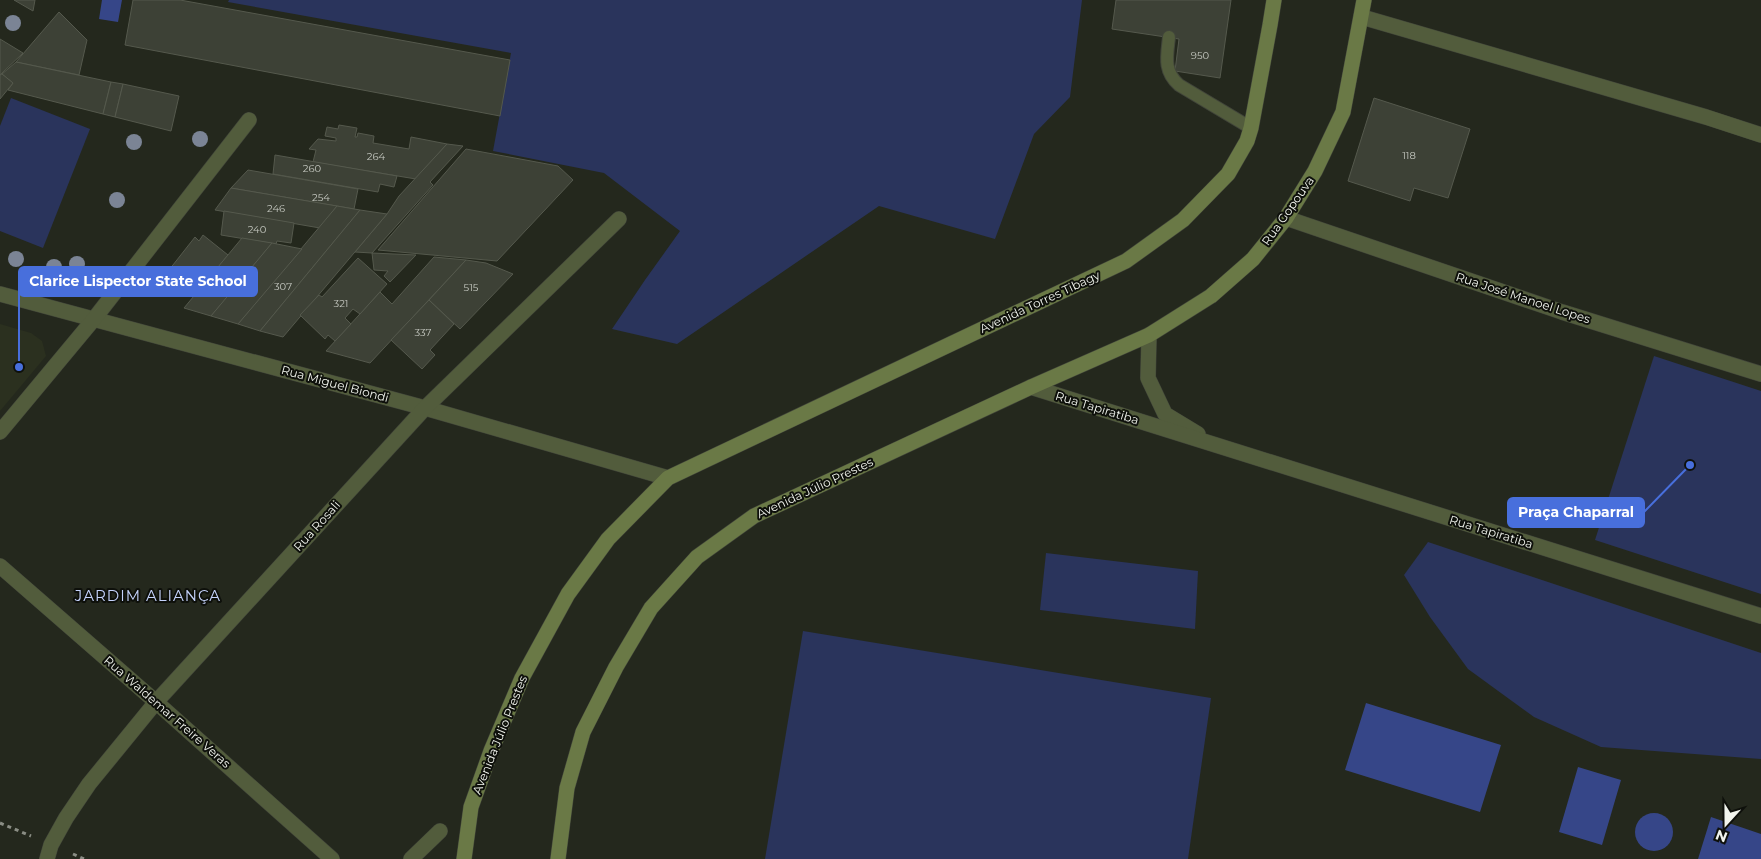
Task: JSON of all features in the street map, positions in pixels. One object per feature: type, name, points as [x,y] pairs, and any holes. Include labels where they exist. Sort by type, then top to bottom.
[{"type":"main road","name":"Avenida Torres Tibagy","points":[[668,478],[1126,261],[1183,220],[1228,174],[1247,141],[1274,0]]},
{"type":"main road","name":"Rua Gopouva","points":[[1031,387],[1149,335],[1210,296],[1253,259],[1286,218],[1315,171],[1343,112],[1364,0]]},
{"type":"main road","name":"Avenida Júlio Prestes","points":[[558,859],[567,788],[583,732],[616,666],[651,608],[697,557],[754,516],[1031,387]]},
{"type":"main road","name":"Avenida Júlio Prestes","points":[[464,859],[471,807],[491,751],[522,678],[568,594],[608,539],[668,478]]},
{"type":"street","points":[[1362,17],[1761,135]]},
{"type":"street","points":[[0,432],[94,319],[249,120]]},
{"type":"street","name":"Rua Rosali","points":[[49,852],[66,818],[89,784],[156,702],[425,408],[620,218]]},
{"type":"street","name":"Rua José Manoel Lopes","points":[[1286,218],[1562,312],[1761,374]]},
{"type":"street","name":"Rua Miguel Biondi","points":[[0,294],[425,408],[668,478]]},
{"type":"street","name":"Rua Tapiratiba","points":[[1149,335],[1148,378],[1165,414],[1221,447]]},
{"type":"street","name":"Rua Tapiratiba","points":[[1031,387],[1761,616]]},
{"type":"street","name":"Rua Waldemar Freire Veras","points":[[0,566],[332,859]]},
{"type":"street","points":[[411,859],[440,830]]},
{"type":"lane","points":[[1169,37],[1166,65],[1172,79],[1251,128]]},
{"type":"path","points":[[0,822],[49,852]]},
{"type":"shaded area","points":[[102,0],[122,0],[118,22],[99,19]]},
{"type":"shaded area","points":[[229,0],[1082,0],[1070,97],[1034,134],[995,239],[879,206],[677,344],[612,329],[680,231],[604,173],[493,151],[511,53],[228,2]]},
{"type":"shaded area","points":[[11,98],[90,129],[43,248],[0,231],[0,126]]},
{"type":"shaded area","points":[[0,324],[31,333],[42,341],[46,356],[0,411]]},
{"type":"shaded area","points":[[1654,356],[1761,391],[1761,594],[1595,540]]},
{"type":"shaded area","points":[[1428,542],[1761,653],[1761,759],[1601,747],[1534,717],[1468,669],[1430,617],[1404,575]]},
{"type":"shaded area","points":[[1046,553],[1198,571],[1195,629],[1040,610]]},
{"type":"shaded area","points":[[803,631],[1211,698],[1188,859],[765,859]]},
{"type":"shaded area","points":[[1366,703],[1501,745],[1480,812],[1345,770]]},
{"type":"shaded area","points":[[1578,767],[1621,780],[1602,845],[1559,832]]},
{"type":"shaded area","points":[[1654,813],[1668,818],[1673,832],[1668,846],[1654,851],[1640,846],[1635,832],[1640,818]]},
{"type":"shaded area","points":[[1711,817],[1761,834],[1761,859],[1698,859]]},
{"type":"building","points":[[14,0],[35,0],[33,11]]},
{"type":"building","points":[[133,0],[180,0],[510,60],[500,116],[125,45]]},
{"type":"building","points":[[1116,0],[1231,0],[1220,78],[1175,71],[1179,39],[1112,29]]},
{"type":"building","points":[[59,12],[87,40],[79,75],[16,62]]},
{"type":"building","points":[[0,39],[23,53],[0,75]]},
{"type":"building","points":[[16,62],[111,82],[103,114],[8,90],[13,83],[2,74]]},
{"type":"building","points":[[2,74],[13,83],[0,99],[0,75]]},
{"type":"building","points":[[111,82],[123,84],[115,117],[103,114]]},
{"type":"building","points":[[123,84],[179,96],[171,131],[115,117]]},
{"type":"building","points":[[1374,98],[1470,129],[1448,198],[1414,188],[1410,201],[1348,181]]},
{"type":"building","points":[[339,125],[357,128],[355,137],[357,137],[358,133],[374,136],[373,143],[409,149],[411,137],[447,144],[416,179],[313,162],[316,150],[309,149],[318,139],[336,141],[336,138],[325,136],[327,127],[338,129]]},
{"type":"building","points":[[447,144],[463,146],[430,182],[433,185],[372,253],[355,252],[387,214],[399,196]]},
{"type":"building","points":[[466,149],[558,166],[573,180],[497,261],[378,250]]},
{"type":"building","points":[[275,155],[397,176],[394,187],[380,184],[378,192],[273,174]]},
{"type":"building","points":[[248,170],[358,189],[354,209],[231,188]]},
{"type":"building","points":[[231,188],[337,206],[320,228],[215,210]]},
{"type":"building","points":[[337,206],[360,210],[260,331],[238,324]]},
{"type":"building","points":[[360,210],[387,214],[283,337],[260,331]]},
{"type":"building","points":[[224,211],[294,223],[291,243],[277,241],[276,244],[221,235]]},
{"type":"building","points":[[203,235],[228,255],[198,292],[169,270],[195,237],[199,241]]},
{"type":"building","points":[[242,238],[272,243],[244,277],[241,274],[226,293],[229,295],[211,316],[184,308]]},
{"type":"building","points":[[272,243],[302,249],[238,324],[211,316]]},
{"type":"building","points":[[372,253],[416,255],[390,282],[384,276],[388,271],[374,270]]},
{"type":"building","points":[[434,257],[466,260],[370,363],[326,351],[380,292],[392,304]]},
{"type":"building","points":[[358,258],[387,284],[360,314],[353,309],[345,318],[351,324],[335,341],[328,335],[325,339],[300,315],[319,295],[322,297]]},
{"type":"building","points":[[466,260],[486,263],[513,274],[460,329],[429,300]]},
{"type":"building","points":[[429,300],[454,324],[430,350],[435,355],[422,369],[391,340]]},
{"type":"place","name":"Clarice Lispector State School","points":[[19,367]]},
{"type":"place","name":"Praça Chaparral","points":[[1690,465]]},
{"type":"district","name":"JARDIM ALIANÇA","points":[[148,596]]}]
